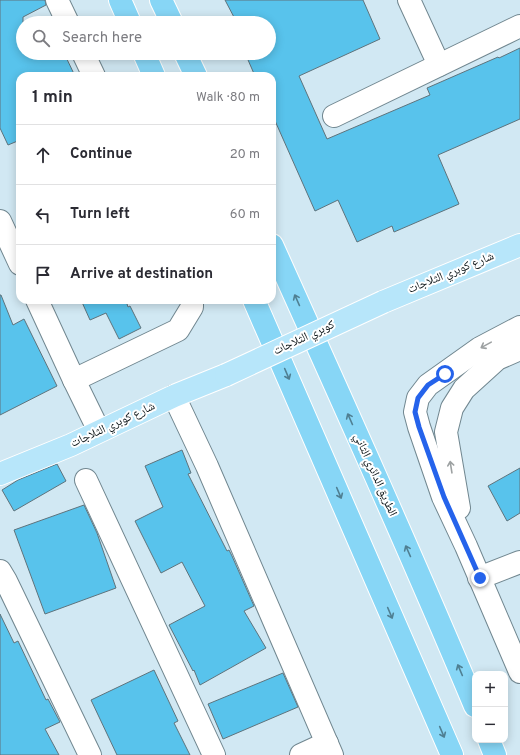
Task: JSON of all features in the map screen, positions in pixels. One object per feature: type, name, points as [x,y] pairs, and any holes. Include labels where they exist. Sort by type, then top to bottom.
[{"type":"highway","points":[[120,0],[127,16]]},
{"type":"highway","points":[[161,0],[169,16]]},
{"type":"highway","points":[[147,60],[152,72]]},
{"type":"highway","points":[[188,60],[194,72]]},
{"type":"highway","name":"الطريق الدائري الثاني","points":[[276,254],[341,398],[472,699]]},
{"type":"highway","points":[[256,304],[452,755]]},
{"type":"highway","points":[[490,743],[496,755]]},
{"type":"main road","name":"شارع كوبري الثلاجات","points":[[383,302],[520,245]]},
{"type":"main road","name":"كوبري الثلاجات","points":[[226,375],[383,302]]},
{"type":"main road","name":"شارع كوبري الثلاجات","points":[[0,474],[71,445],[174,396],[226,375]]},
{"type":"street","points":[[57,0],[65,16]]},
{"type":"street","points":[[410,0],[439,65]]},
{"type":"street","points":[[334,116],[520,26]]},
{"type":"street","points":[[86,60],[92,72]]},
{"type":"street","points":[[0,220],[16,255]]},
{"type":"street","points":[[39,304],[99,431]]},
{"type":"street","points":[[74,380],[178,330],[192,307],[192,304]]},
{"type":"street","points":[[520,327],[480,348],[428,385],[418,398],[415,412],[444,497],[520,672]]},
{"type":"street","points":[[466,546],[446,432],[452,408],[464,389],[497,359],[520,349]]},
{"type":"street","points":[[174,396],[207,466],[330,749],[301,755]]},
{"type":"street","points":[[86,480],[214,755]]},
{"type":"street","points":[[480,578],[520,562]]},
{"type":"street","points":[[0,571],[90,755]]},
{"type":"building","points":[[0,0],[45,0],[46,5],[25,16],[16,16],[16,60],[67,60],[73,72],[16,72],[16,142],[8,145],[0,128]]},
{"type":"building","points":[[225,0],[363,0],[380,39],[299,76],[327,139],[430,95],[427,88],[520,48],[520,119],[438,155],[459,204],[394,232],[392,226],[357,242],[338,200],[315,211],[276,123],[276,72],[253,72],[248,60],[276,60],[276,16],[233,16]]},
{"type":"building","points":[[0,295],[13,325],[24,319],[57,386],[0,415]]},
{"type":"building","points":[[83,304],[127,304],[128,307],[130,306],[141,328],[119,339],[106,313],[90,320]]},
{"type":"building","points":[[182,450],[191,473],[188,474],[227,551],[229,550],[232,556],[254,606],[244,611],[266,648],[200,685],[194,670],[193,671],[169,625],[205,606],[182,562],[161,573],[135,521],[163,507],[145,466]]},
{"type":"building","points":[[57,464],[66,481],[14,511],[2,490],[18,480]]},
{"type":"building","points":[[520,468],[520,513],[507,521],[488,486]]},
{"type":"building","points":[[84,505],[97,533],[116,588],[45,614],[14,530]]},
{"type":"building","points":[[0,614],[14,643],[18,641],[46,700],[48,699],[60,722],[45,729],[59,755],[0,755]]},
{"type":"building","points":[[154,670],[178,721],[174,723],[190,755],[117,755],[91,700]]},
{"type":"building","points":[[283,673],[298,707],[223,739],[208,704]]},
{"type":"route","points":[[445,374],[428,385],[418,398],[415,412],[444,497],[480,578]]}]
